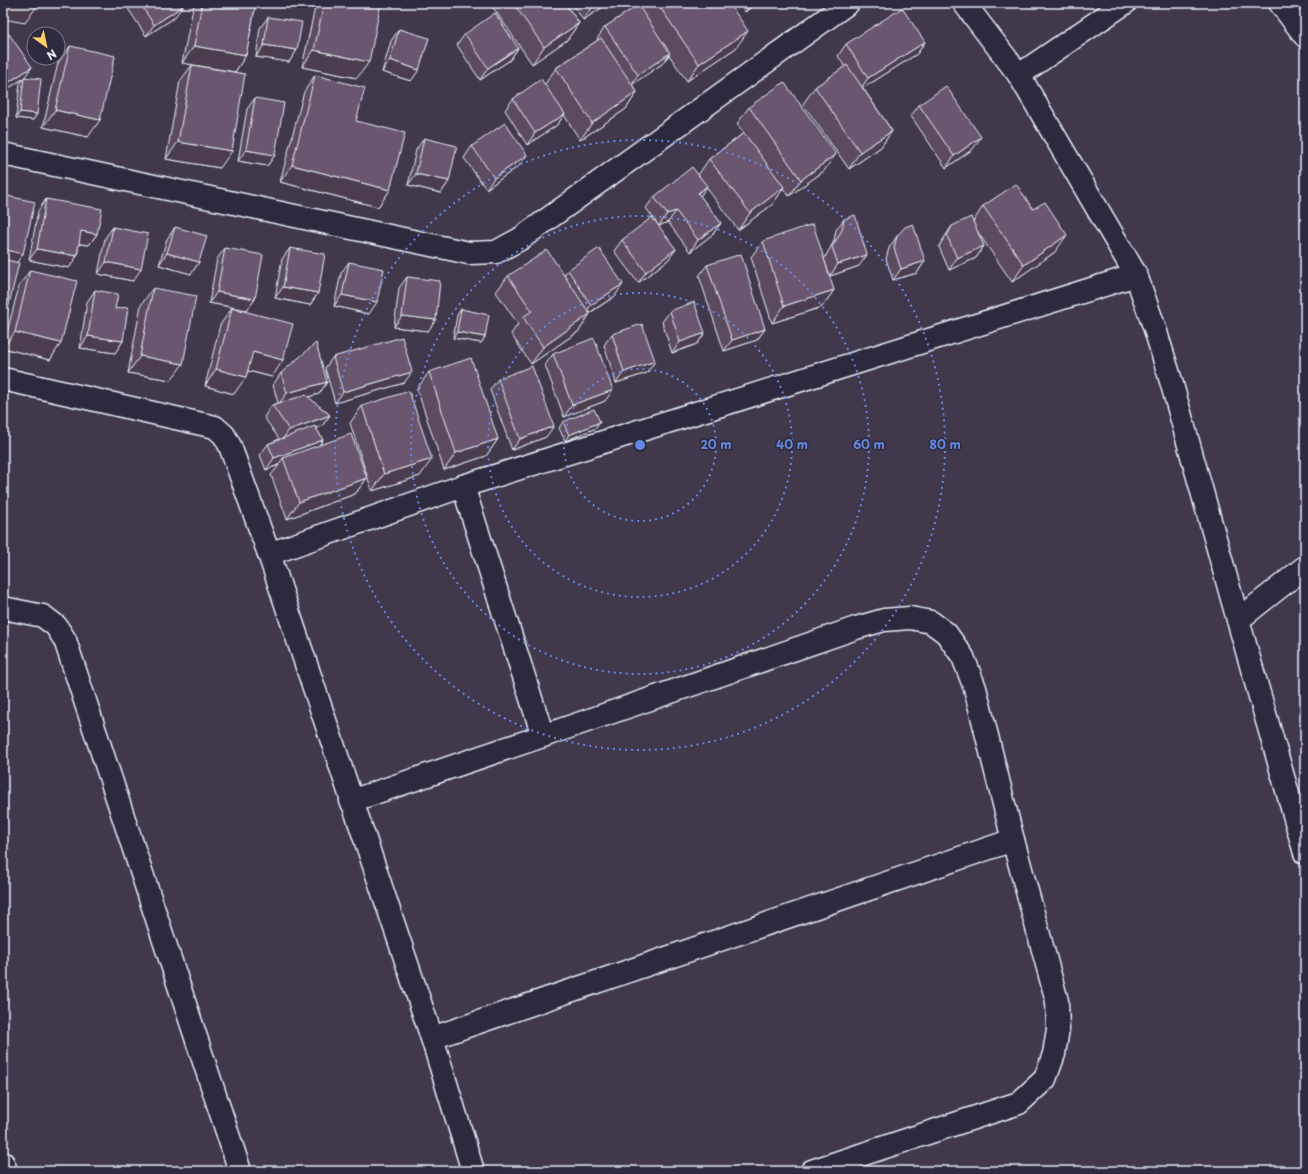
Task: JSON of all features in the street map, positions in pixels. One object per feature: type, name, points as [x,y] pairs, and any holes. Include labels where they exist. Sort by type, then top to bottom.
[{"type":"street","points":[[3,154],[469,253],[496,252],[520,239],[848,3]]},
{"type":"street","points":[[964,3],[1019,75],[1136,275],[1156,329],[1305,853]]},
{"type":"street","points":[[1019,75],[1126,3]]},
{"type":"street","points":[[1280,3],[1305,36]]},
{"type":"street","points":[[269,554],[463,486],[1136,275]]},
{"type":"street","points":[[3,379],[215,427],[224,435],[230,446],[269,554],[432,1038],[474,1171]]},
{"type":"street","points":[[463,486],[544,736]]},
{"type":"street","points":[[1238,620],[1305,567]]},
{"type":"street","points":[[3,608],[43,616],[56,626],[65,640],[240,1171]]},
{"type":"street","points":[[351,801],[856,628],[884,620],[910,618],[931,622],[946,634],[963,657],[975,688],[1013,840],[1057,1001],[1058,1029],[1054,1054],[1045,1079],[1019,1103],[812,1171]]},
{"type":"street","points":[[432,1038],[1013,840]]},
{"type":"street","points":[[3,1163],[6,1171]]},
{"type":"building","points":[[21,3],[38,3],[37,6]]},
{"type":"building","points":[[140,3],[180,3],[183,6],[154,25]]},
{"type":"building","points":[[202,3],[256,3],[246,55],[194,46]]},
{"type":"building","points":[[324,3],[381,3],[369,62],[314,50]]},
{"type":"building","points":[[513,3],[565,3],[579,23],[544,47]]},
{"type":"building","points":[[657,3],[729,3],[748,31],[699,64]]},
{"type":"building","points":[[638,5],[670,53],[638,75],[605,27]]},
{"type":"building","points":[[902,8],[925,42],[868,78],[846,44]]},
{"type":"building","points":[[495,13],[518,48],[488,68],[465,34]]},
{"type":"building","points":[[268,17],[302,22],[297,50],[264,45]]},
{"type":"building","points":[[399,29],[429,38],[419,70],[390,60]]},
{"type":"building","points":[[9,34],[26,58],[26,66],[32,67],[3,86],[3,38]]},
{"type":"building","points":[[601,38],[637,92],[592,123],[556,68]]},
{"type":"building","points":[[70,46],[115,56],[100,120],[55,110]]},
{"type":"building","points":[[192,65],[245,74],[232,151],[178,142]]},
{"type":"building","points":[[847,65],[892,131],[860,152],[815,87]]},
{"type":"building","points":[[315,75],[365,88],[356,121],[405,133],[390,190],[292,165]]},
{"type":"building","points":[[24,77],[41,79],[37,114],[20,112]]},
{"type":"building","points":[[541,79],[565,114],[535,133],[513,99]]},
{"type":"building","points":[[784,82],[836,154],[801,180],[749,107]]},
{"type":"building","points":[[946,86],[981,137],[954,156],[919,105]]},
{"type":"building","points":[[255,98],[284,103],[275,155],[246,150]]},
{"type":"building","points":[[505,123],[527,155],[494,178],[472,146]]},
{"type":"building","points":[[744,133],[784,187],[750,213],[709,159]]},
{"type":"building","points":[[424,138],[457,146],[449,181],[416,174]]},
{"type":"building","points":[[692,167],[707,186],[698,193],[721,223],[698,240],[676,211],[667,214],[654,197]]},
{"type":"building","points":[[1016,184],[1033,209],[1045,202],[1067,235],[1024,265],[983,206]]},
{"type":"building","points":[[3,195],[35,202],[23,254],[3,249]]},
{"type":"building","points":[[46,199],[102,209],[97,234],[81,231],[77,256],[37,249]]},
{"type":"building","points":[[855,215],[867,255],[838,264],[832,247],[842,230],[844,219]]},
{"type":"building","points":[[652,217],[676,249],[646,272],[622,240]]},
{"type":"building","points":[[971,217],[984,246],[957,258],[947,236],[952,226]]},
{"type":"building","points":[[813,224],[834,290],[784,306],[763,241]]},
{"type":"building","points":[[913,224],[925,261],[901,269],[894,248],[897,236],[905,227]]},
{"type":"building","points":[[113,227],[148,234],[141,269],[106,262]]},
{"type":"building","points":[[175,227],[207,236],[199,262],[167,253]]},
{"type":"building","points":[[225,248],[263,255],[255,299],[217,292]]},
{"type":"building","points":[[290,248],[325,254],[318,293],[283,287]]},
{"type":"building","points":[[599,248],[623,284],[591,305],[568,270]]},
{"type":"building","points":[[547,250],[590,314],[543,347],[523,317],[532,311],[508,276]]},
{"type":"building","points":[[741,254],[765,329],[732,340],[707,265]]},
{"type":"building","points":[[3,259],[19,263],[4,325],[3,325]]},
{"type":"building","points":[[349,262],[384,269],[377,302],[342,295]]},
{"type":"building","points":[[30,270],[77,281],[61,343],[15,332]]},
{"type":"building","points":[[407,277],[440,281],[436,320],[402,316]]},
{"type":"building","points":[[153,288],[196,296],[183,364],[140,356]]},
{"type":"building","points":[[95,290],[118,294],[115,309],[128,307],[123,341],[88,336]]},
{"type":"building","points":[[694,302],[705,333],[680,342],[670,311]]},
{"type":"building","points":[[232,308],[293,324],[283,360],[253,352],[246,377],[216,369]]},
{"type":"building","points":[[461,309],[489,315],[485,337],[457,332]]},
{"type":"building","points":[[642,324],[655,361],[624,372],[612,334]]},
{"type":"building","points":[[402,337],[412,372],[343,392],[333,357]]},
{"type":"building","points":[[594,338],[613,390],[572,405],[553,354]]},
{"type":"building","points":[[316,343],[327,382],[287,393],[281,373]]},
{"type":"building","points":[[471,358],[498,439],[456,453],[429,372]]},
{"type":"building","points":[[532,366],[554,426],[520,439],[498,379]]},
{"type":"building","points":[[409,391],[432,459],[384,474],[362,406]]},
{"type":"building","points":[[306,395],[330,415],[289,430],[272,405]]},
{"type":"building","points":[[594,409],[600,422],[569,435],[563,422]]},
{"type":"building","points":[[315,426],[323,440],[274,458],[268,444]]},
{"type":"building","points":[[351,434],[367,478],[299,502],[283,458]]}]
